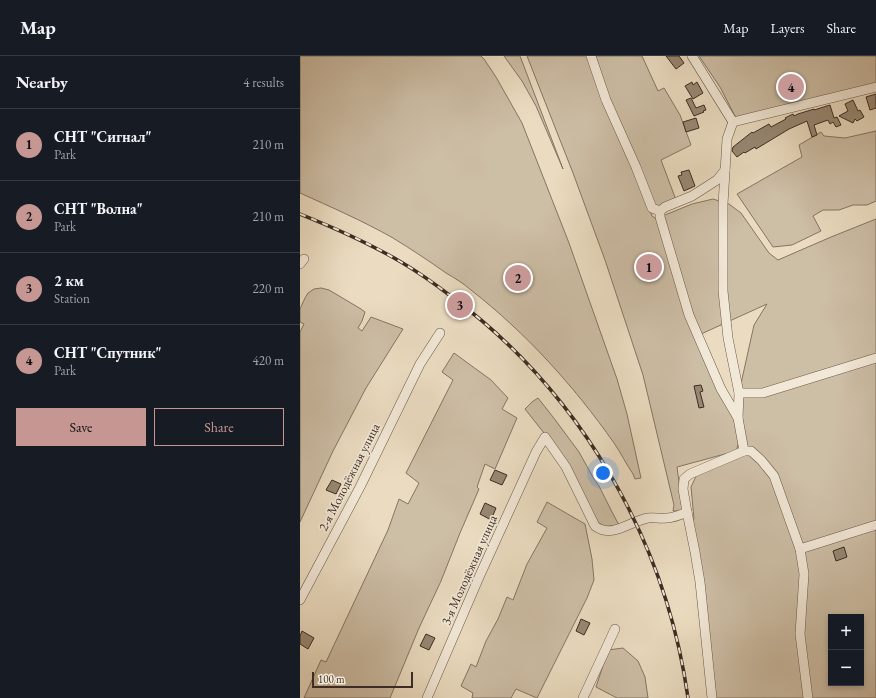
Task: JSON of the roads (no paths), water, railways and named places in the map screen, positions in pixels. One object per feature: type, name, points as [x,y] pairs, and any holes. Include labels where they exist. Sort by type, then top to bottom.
[{"type":"street","points":[[591,56],[606,100],[636,167],[652,208],[660,212]]},
{"type":"street","points":[[692,56],[733,122]]},
{"type":"street","points":[[733,122],[876,87]]},
{"type":"street","points":[[733,122],[727,139],[722,204],[723,291],[728,338],[739,393],[738,418],[744,451]]},
{"type":"street","points":[[725,170],[717,180],[692,196],[665,207],[660,212],[660,217],[689,315],[721,389],[738,418]]},
{"type":"street","name":"2-я Молодёжная улица","points":[[300,600],[360,487],[420,364],[440,333]]},
{"type":"street","points":[[739,393],[763,393],[876,358]]},
{"type":"street","name":"3-я Молодёжная улица","points":[[427,698],[480,575],[536,452],[545,437],[566,467],[595,526],[600,530],[614,531],[648,518],[672,518],[687,512]]},
{"type":"street","points":[[712,698],[700,582],[683,489],[684,479],[690,474],[744,451],[751,451],[762,460],[774,476],[800,549],[804,574],[800,634],[808,698]]},
{"type":"street","points":[[800,549],[876,525]]},
{"type":"street","points":[[583,698],[615,629]]},
{"type":"railway","points":[[300,214],[377,248],[420,274],[452,297],[498,335],[540,378],[577,424],[610,474],[637,527],[660,582],[677,639],[688,698]]},
{"type":"place","name":"СНТ \"Спутник\"","points":[[791,87]]},
{"type":"place","name":"СНТ \"Сигнал\"","points":[[649,267]]},
{"type":"place","name":"СНТ \"Волна\"","points":[[518,278]]},
{"type":"place","name":"2 км","points":[[460,305]]}]
